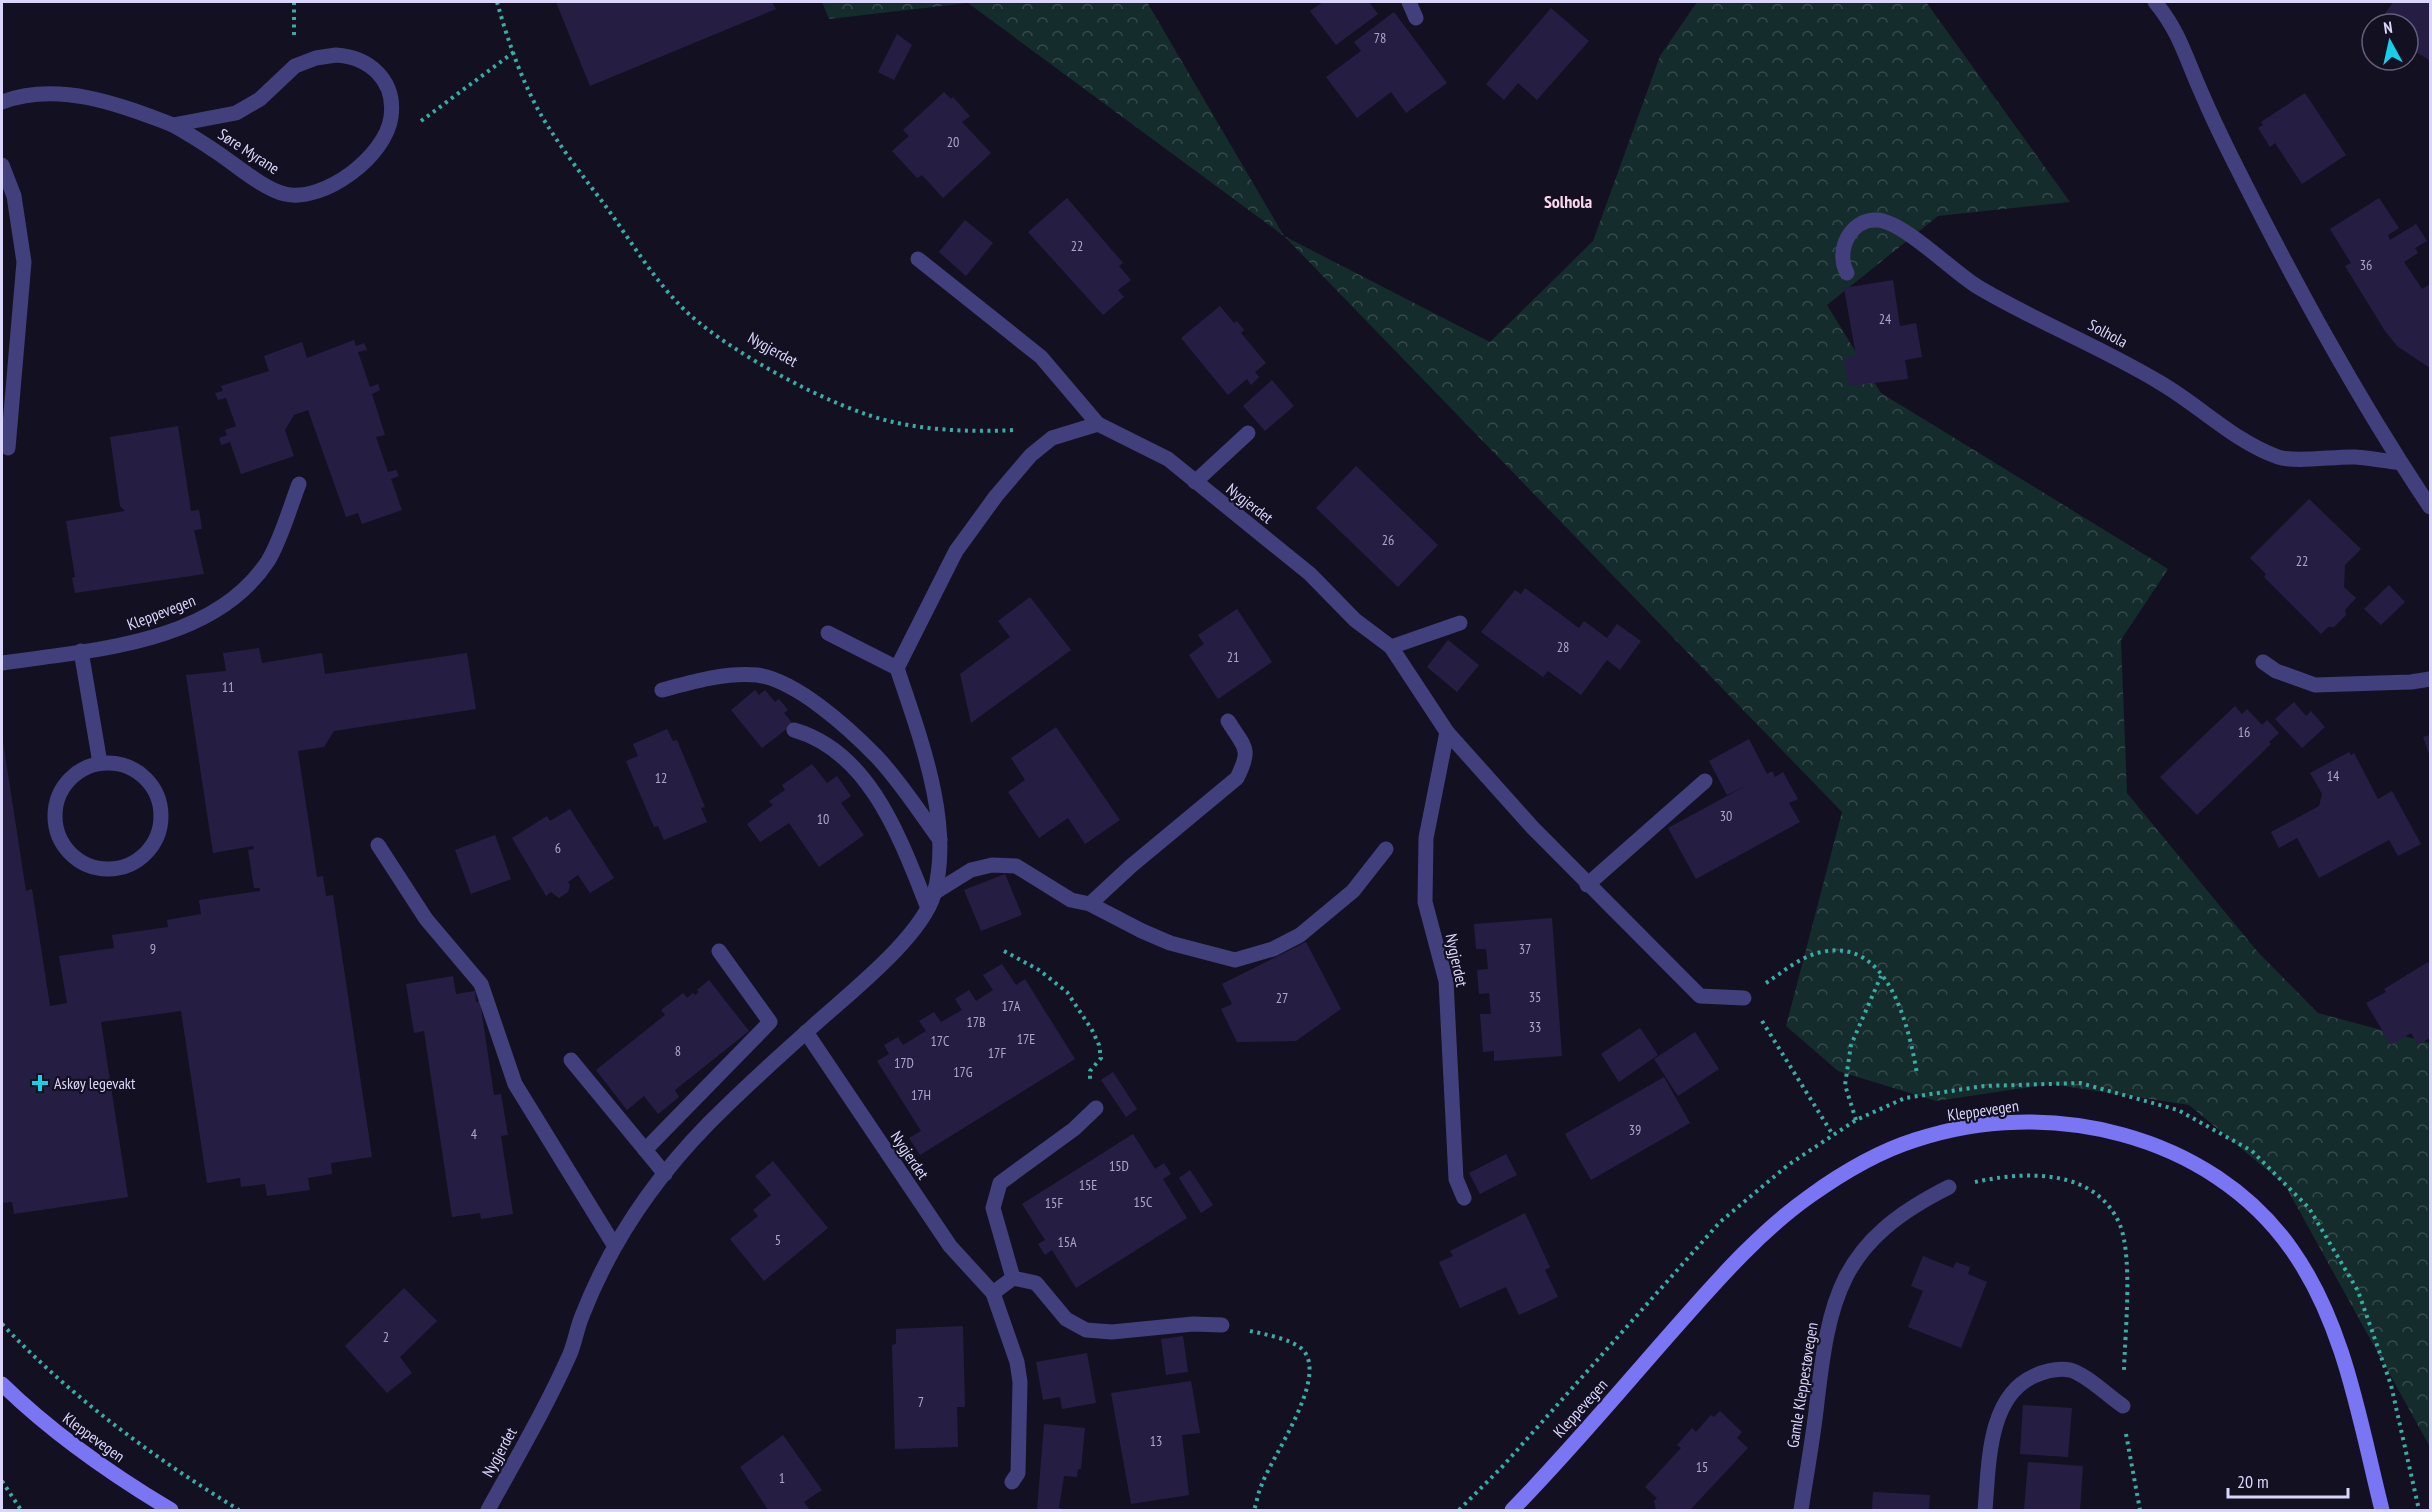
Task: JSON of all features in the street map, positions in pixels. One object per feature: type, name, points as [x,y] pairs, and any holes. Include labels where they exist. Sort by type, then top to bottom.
[{"type":"main road","name":"Kleppevegen","points":[[1512,1510],[1719,1278],[1771,1227],[1808,1197],[1859,1164],[1914,1140],[1973,1126],[2033,1121],[2092,1127],[2151,1142],[2205,1168],[2252,1205],[2292,1250],[2322,1303],[2343,1359],[2382,1510]]},
{"type":"main road","name":"Kleppevegen","points":[[2,1384],[59,1435],[122,1481],[171,1510]]},
{"type":"street","points":[[1409,2],[1416,18]]},
{"type":"street","points":[[2155,2],[2174,24],[2202,94],[2231,156],[2305,298],[2355,389],[2430,507]]},
{"type":"street","name":"Søre Myrane","points":[[2,102],[39,93],[76,95],[140,112],[173,125],[283,194],[310,194],[340,182],[364,161],[386,132],[391,118],[390,102],[386,84],[369,64],[355,56],[336,55],[316,58],[295,66],[260,99],[236,113],[173,125]]},
{"type":"street","points":[[2,165],[14,196],[24,262],[8,448]]},
{"type":"street","name":"Solhola","points":[[1847,273],[1842,254],[1844,243],[1853,230],[1866,222],[1878,220],[1894,225],[1977,287],[2160,382],[2252,444],[2280,458],[2356,457],[2401,463]]},
{"type":"street","name":"Nygjerdet","points":[[918,259],[1041,357],[1098,424],[1168,459],[1310,574],[1355,620],[1390,647],[1447,732],[1587,885],[1700,996],[1744,998]]},
{"type":"street","points":[[828,633],[897,668],[956,551],[996,496],[1031,455],[1052,438],[1098,424]]},
{"type":"street","name":"Nygjerdet","points":[[1195,482],[1248,433]]},
{"type":"street","name":"Kleppevegen","points":[[2,663],[137,642],[184,626],[236,595],[268,560],[299,484]]},
{"type":"street","points":[[1390,647],[1460,623]]},
{"type":"street","points":[[81,651],[100,763]]},
{"type":"street","points":[[2263,662],[2276,671],[2315,685],[2411,682],[2430,679]]},
{"type":"street","name":"Nygjerdet","points":[[488,1510],[571,1352],[581,1316],[614,1245],[638,1208],[708,1124],[880,965],[921,920],[928,908],[934,893],[940,840],[925,755],[897,668]]},
{"type":"street","points":[[662,690],[707,679],[756,675],[776,679],[806,695],[877,757],[940,840]]},
{"type":"street","points":[[1090,904],[1236,778],[1245,761],[1246,750],[1228,721]]},
{"type":"street","points":[[794,730],[826,743],[877,795],[911,864],[928,908]]},
{"type":"street","name":"Nygjerdet","points":[[1447,732],[1426,838],[1425,902],[1446,981],[1456,1179],[1464,1198]]},
{"type":"street","points":[[100,763],[118,763],[135,770],[149,781],[158,796],[162,814],[159,831],[152,847],[138,860],[122,868],[105,869],[88,866],[67,850],[55,827],[55,809],[60,792],[70,778],[84,768],[100,763]]},
{"type":"street","points":[[1587,885],[1705,782]]},
{"type":"street","points":[[378,845],[426,919],[481,984],[492,1010],[501,1046],[515,1084],[614,1245]]},
{"type":"street","points":[[934,893],[971,870],[992,865],[1016,866],[1071,900],[1090,904],[1170,943],[1235,960],[1273,949],[1300,935],[1353,891],[1386,849]]},
{"type":"street","points":[[645,1149],[770,1022],[720,951]]},
{"type":"street","name":"Nygjerdet","points":[[806,1032],[950,1246],[993,1293],[1015,1354],[1020,1382],[1018,1473],[1012,1482]]},
{"type":"street","points":[[571,1060],[665,1174]]},
{"type":"street","points":[[1012,1278],[993,1208],[1000,1183],[1074,1128],[1096,1108]]},
{"type":"street","name":"Gamle Kleppestøvegen","points":[[1801,1510],[1822,1351],[1834,1303],[1849,1269],[1866,1245],[1891,1221],[1949,1187]]},
{"type":"street","points":[[993,1293],[1012,1278]]},
{"type":"street","points":[[1012,1278],[1036,1283],[1066,1319],[1086,1330],[1112,1332],[1193,1324],[1222,1325]]},
{"type":"street","points":[[1985,1510],[1997,1416],[2004,1401],[2027,1379],[2042,1372],[2071,1370],[2086,1378],[2123,1406]]},
{"type":"path","points":[[414,126],[514,52],[497,2]]},
{"type":"path","name":"Nygjerdet","points":[[514,52],[550,130],[654,276],[690,314],[730,345],[822,396],[893,422],[943,430],[1018,429]]},
{"type":"path","points":[[1833,1135],[1763,1022],[1744,998],[1797,962],[1821,952],[1845,950],[1866,960],[1882,975],[1894,994],[1909,1030],[1917,1074]]},
{"type":"path","points":[[1004,951],[1060,985],[1092,1030],[1101,1052],[1101,1058],[1089,1076],[1096,1108]]},
{"type":"path","points":[[1856,1120],[1845,1085],[1851,1045],[1882,975]]},
{"type":"path","points":[[1458,1510],[1502,1467],[1720,1222],[1788,1164],[1856,1120],[1905,1098],[1984,1086],[2080,1083],[2178,1110],[2252,1151],[2309,1208],[2358,1291],[2391,1385],[2419,1510]]},
{"type":"path","points":[[1949,1187],[2015,1177],[2059,1177],[2094,1191],[2120,1225],[2127,1273],[2123,1406],[2139,1510]]},
{"type":"path","points":[[2,1324],[30,1354],[85,1403],[169,1467],[239,1510]]},
{"type":"path","points":[[1222,1325],[1254,1331],[1295,1345],[1302,1349],[1310,1366],[1304,1398],[1262,1483],[1254,1510]]},
{"type":"path","points":[[2,1481],[21,1510]]},
{"type":"green space","points":[[822,2],[1147,2],[1284,236],[968,3],[829,19]]},
{"type":"green space","points":[[1697,2],[1926,2],[2070,202],[1938,216],[1827,305],[1881,393],[2168,569],[2121,640],[2127,793],[2257,951],[2318,1013],[2430,1043],[2430,1447],[2285,1185],[2189,1105],[2050,1084],[1936,1101],[1838,1071],[1786,1026],[1842,812],[1284,236],[1490,342],[1593,241],[1660,56]]},
{"type":"building","points":[[556,2],[772,2],[776,9],[590,86]]},
{"type":"building","points":[[1323,2],[1369,2],[1378,14],[1336,45],[1310,11]]},
{"type":"building","points":[[2393,2],[2430,2],[2429,60],[2420,54],[2420,12],[2386,12]]},
{"type":"building","points":[[1551,8],[1589,41],[1537,100],[1518,83],[1504,100],[1486,84]]},
{"type":"building","points":[[1394,12],[1447,83],[1406,113],[1391,92],[1357,118],[1326,77],[1361,51],[1354,42]]},
{"type":"building","points":[[897,34],[912,45],[894,80],[878,72]]},
{"type":"building","points":[[944,92],[951,99],[953,97],[970,116],[962,122],[991,153],[943,198],[922,175],[917,178],[892,151],[909,136],[903,130]]},
{"type":"building","points":[[2305,93],[2346,155],[2302,184],[2275,143],[2270,147],[2258,128],[2263,125],[2261,122]]},
{"type":"building","points":[[1067,198],[1123,263],[1119,266],[1131,280],[1118,290],[1124,297],[1103,315],[1028,232]]},
{"type":"building","points":[[2379,198],[2399,228],[2388,235],[2390,240],[2416,224],[2427,241],[2415,248],[2418,253],[2404,262],[2422,289],[2430,284],[2430,368],[2397,346],[2385,331],[2345,266],[2351,263],[2330,229]]},
{"type":"building","points":[[965,220],[993,243],[966,276],[939,252]]},
{"type":"building","points":[[1893,280],[1900,326],[1916,323],[1922,357],[1905,360],[1908,379],[1848,386],[1844,358],[1856,356],[1844,288]]},
{"type":"building","points":[[1220,306],[1234,323],[1237,321],[1244,330],[1241,333],[1266,363],[1255,372],[1259,377],[1251,385],[1247,379],[1228,395],[1181,338]]},
{"type":"building","points":[[354,340],[356,346],[364,343],[367,350],[358,352],[370,387],[378,384],[380,390],[372,394],[385,435],[376,437],[388,472],[396,470],[399,476],[391,479],[402,510],[362,524],[358,513],[346,517],[308,410],[294,415],[285,430],[294,456],[241,474],[230,442],[221,445],[219,438],[227,435],[225,430],[236,426],[226,398],[218,400],[215,393],[223,391],[221,386],[269,371],[264,356],[302,342],[307,358]]},
{"type":"building","points":[[1272,380],[1294,406],[1265,431],[1243,406]]},
{"type":"building","points":[[178,426],[191,511],[199,510],[202,529],[194,530],[204,574],[75,593],[72,578],[75,577],[66,521],[125,511],[120,506],[110,437]]},
{"type":"building","points":[[1356,466],[1438,545],[1398,587],[1316,508]]},
{"type":"building","points":[[2309,499],[2361,549],[2345,565],[2344,587],[2356,598],[2345,610],[2346,615],[2334,627],[2328,627],[2321,634],[2264,577],[2266,574],[2250,558]]},
{"type":"building","points":[[2389,585],[2405,602],[2381,625],[2364,609]]},
{"type":"building","points":[[1525,588],[1579,628],[1584,621],[1607,638],[1617,624],[1641,641],[1620,670],[1607,660],[1581,695],[1548,671],[1543,677],[1481,632],[1515,590],[1521,594]]},
{"type":"building","points":[[1030,597],[1071,650],[971,723],[960,674],[1010,637],[998,621]]},
{"type":"building","points":[[1237,609],[1272,662],[1218,699],[1189,655],[1204,644],[1198,635]]},
{"type":"building","points":[[1448,640],[1479,665],[1457,692],[1427,667]]},
{"type":"building","points":[[259,648],[262,663],[322,653],[325,674],[467,653],[476,709],[334,731],[324,747],[298,751],[317,877],[323,876],[326,896],[333,895],[372,1157],[331,1163],[332,1174],[308,1178],[310,1190],[267,1196],[265,1184],[241,1187],[240,1178],[207,1183],[181,1011],[101,1022],[128,1197],[14,1214],[12,1202],[2,1203],[2,735],[26,891],[32,889],[50,1006],[67,1003],[59,956],[114,948],[112,935],[168,927],[167,920],[201,914],[199,900],[260,891],[260,888],[254,888],[248,850],[254,849],[253,846],[213,853],[186,675],[226,671],[223,653]]},
{"type":"building","points":[[755,690],[759,695],[765,690],[775,702],[779,699],[788,710],[784,713],[793,724],[762,748],[731,710]]},
{"type":"building","points":[[2294,702],[2306,716],[2311,711],[2325,727],[2302,748],[2275,719]]},
{"type":"building","points":[[2235,706],[2242,714],[2247,709],[2262,725],[2267,720],[2279,733],[2269,742],[2271,744],[2197,815],[2160,777]]},
{"type":"building","points":[[1056,727],[1120,820],[1085,844],[1068,818],[1039,838],[1008,792],[1025,780],[1011,758]]},
{"type":"building","points":[[667,729],[673,741],[677,740],[705,807],[701,808],[707,822],[664,840],[658,826],[654,827],[626,761],[638,756],[633,744]]},
{"type":"building","points":[[2430,735],[2430,757],[2423,737]]},
{"type":"building","points":[[1749,739],[1767,774],[1772,771],[1775,777],[1783,772],[1798,799],[1789,803],[1800,822],[1696,879],[1668,828],[1749,784],[1727,795],[1709,761]]},
{"type":"building","points":[[2349,752],[2351,755],[2354,753],[2378,799],[2392,791],[2421,844],[2398,856],[2389,840],[2319,878],[2297,838],[2279,848],[2271,832],[2319,806],[2322,794],[2310,773]]},
{"type":"building","points":[[812,764],[827,783],[837,776],[851,796],[841,803],[864,835],[819,867],[789,823],[760,842],[747,824],[773,805],[769,801],[785,790],[782,785]]},
{"type":"building","points":[[570,809],[614,878],[590,893],[578,875],[568,882],[570,885],[568,892],[559,898],[551,892],[546,896],[512,838],[547,816],[550,821]]},
{"type":"building","points":[[495,835],[511,879],[471,894],[455,850]]},
{"type":"building","points":[[1005,874],[1022,915],[981,931],[964,890]]},
{"type":"building","points":[[1552,918],[1562,1056],[1494,1061],[1494,1051],[1483,1052],[1480,1014],[1491,1014],[1489,993],[1479,994],[1477,970],[1488,969],[1486,949],[1476,949],[1474,924]]},
{"type":"building","points":[[1306,942],[1341,1009],[1296,1041],[1237,1042],[1221,1009],[1232,1004],[1222,984]]},
{"type":"building","points":[[2428,962],[2430,966],[2430,1038],[2418,1045],[2411,1033],[2391,1045],[2366,1003],[2386,992],[2384,989]]},
{"type":"building","points":[[1002,964],[1016,985],[1025,979],[1075,1059],[920,1155],[909,1138],[921,1131],[877,1061],[889,1054],[884,1045],[898,1037],[903,1045],[926,1031],[919,1021],[934,1012],[941,1022],[962,1010],[955,999],[969,990],[976,1001],[993,990],[983,975]]},
{"type":"building","points":[[453,976],[456,994],[475,991],[476,1002],[480,1001],[494,1095],[501,1094],[508,1135],[501,1136],[513,1214],[481,1219],[480,1213],[452,1217],[424,1031],[414,1033],[406,984]]},
{"type":"building","points":[[709,980],[749,1031],[675,1090],[679,1097],[658,1114],[644,1096],[627,1110],[596,1070],[665,1015],[661,1010],[683,993],[687,998],[693,993],[695,995],[699,992],[697,990]]},
{"type":"building","points":[[1640,1028],[1658,1055],[1619,1082],[1601,1054]]},
{"type":"building","points":[[1695,1032],[1719,1069],[1678,1096],[1654,1059]]},
{"type":"building","points":[[1113,1072],[1137,1109],[1126,1117],[1101,1080]]},
{"type":"building","points":[[1664,1077],[1690,1123],[1591,1180],[1565,1134]]},
{"type":"building","points":[[1133,1134],[1155,1169],[1164,1163],[1171,1174],[1163,1179],[1187,1218],[1076,1288],[1052,1250],[1045,1255],[1038,1244],[1045,1240],[1022,1204]]},
{"type":"building","points":[[1506,1154],[1517,1175],[1480,1194],[1469,1173]]},
{"type":"building","points":[[773,1161],[828,1228],[764,1281],[730,1239],[758,1216],[753,1210],[771,1195],[755,1176]]},
{"type":"building","points":[[1190,1170],[1213,1205],[1201,1213],[1179,1178]]},
{"type":"building","points":[[1525,1213],[1550,1267],[1545,1270],[1558,1297],[1519,1315],[1506,1287],[1460,1308],[1439,1262],[1453,1256],[1450,1251]]},
{"type":"building","points":[[1923,1256],[1953,1268],[1956,1262],[1970,1267],[1968,1274],[1987,1282],[1961,1348],[1908,1327],[1923,1291],[1911,1286]]},
{"type":"building","points":[[404,1288],[437,1321],[400,1357],[412,1373],[387,1393],[345,1346]]},
{"type":"building","points":[[963,1326],[965,1407],[957,1407],[958,1447],[895,1449],[892,1345],[896,1344],[896,1329]]},
{"type":"building","points":[[1183,1336],[1188,1372],[1166,1375],[1161,1339]]},
{"type":"building","points":[[1087,1353],[1096,1403],[1062,1409],[1060,1397],[1043,1400],[1036,1362]]},
{"type":"building","points":[[1191,1381],[1200,1433],[1182,1435],[1189,1495],[1131,1504],[1111,1393]]},
{"type":"building","points":[[2023,1405],[2072,1408],[2068,1457],[2020,1454]]},
{"type":"building","points":[[1720,1411],[1742,1432],[1737,1438],[1748,1448],[1690,1510],[1656,1510],[1654,1501],[1657,1498],[1645,1487],[1681,1448],[1677,1445],[1692,1428],[1696,1432],[1711,1415],[1714,1417]]},
{"type":"building","points":[[1044,1424],[1085,1428],[1081,1469],[1078,1469],[1077,1477],[1064,1476],[1059,1508],[1067,1510],[1037,1510]]},
{"type":"building","points":[[783,1435],[822,1490],[804,1502],[810,1510],[768,1510],[740,1467]]},
{"type":"building","points":[[2028,1462],[2083,1466],[2080,1510],[2024,1510]]},
{"type":"building","points":[[1873,1492],[1930,1495],[1929,1510],[1872,1510]]},
{"type":"place","name":"Askøy legevakt","points":[[40,1083]]},
{"type":"district","name":"Solhola","points":[[1568,201]]}]
